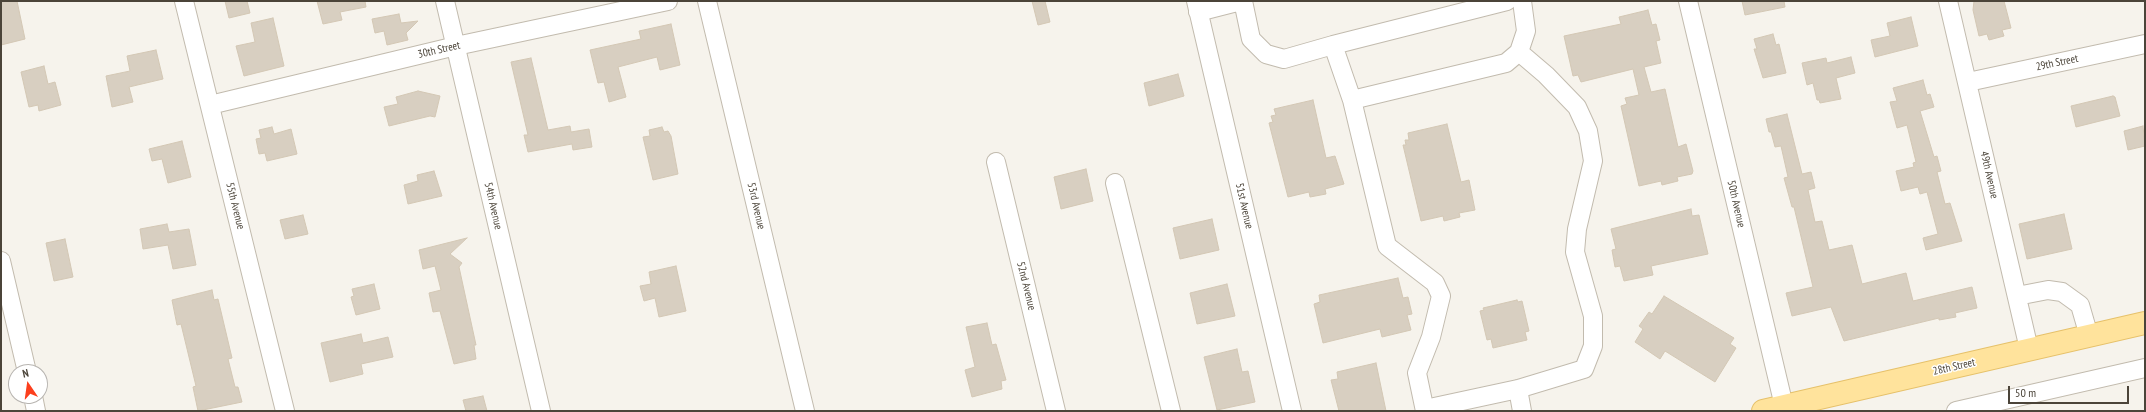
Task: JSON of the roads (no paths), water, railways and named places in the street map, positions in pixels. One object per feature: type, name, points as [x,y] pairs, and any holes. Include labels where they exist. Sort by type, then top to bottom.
[{"type":"main road","name":"28th Street","points":[[1774,409],[2145,323]]},
{"type":"street","name":"55th Avenue","points":[[184,1],[285,411]]},
{"type":"street","name":"54th Avenue","points":[[445,1],[541,411]]},
{"type":"street","name":"30th Street","points":[[210,105],[456,46],[668,1]]},
{"type":"street","name":"53rd Avenue","points":[[707,1],[806,411]]},
{"type":"street","points":[[1197,6],[1242,1],[1251,39],[1266,54],[1284,59],[1333,45],[1507,1]]},
{"type":"street","points":[[1352,100],[1506,63],[1519,52],[1526,31],[1522,1]]},
{"type":"street","name":"50th Avenue","points":[[1688,1],[1774,409]]},
{"type":"street","name":"49th Avenue","points":[[1948,1],[2029,349]]},
{"type":"street","name":"51st Avenue","points":[[1197,6],[1292,411]]},
{"type":"street","name":"29th Street","points":[[1968,82],[2145,44]]},
{"type":"street","points":[[1333,45],[1352,100],[1387,246],[1435,283],[1441,296],[1431,337],[1417,373],[1425,410],[1518,389],[1584,369],[1593,346],[1593,316],[1575,252],[1577,229],[1593,161],[1588,132],[1577,108],[1546,75],[1519,52]]},
{"type":"street","name":"52nd Avenue","points":[[996,162],[1056,411]]},
{"type":"street","points":[[1115,183],[1171,411]]},
{"type":"street","points":[[1,261],[25,364]]},
{"type":"street","points":[[2017,296],[2048,290],[2062,292],[2080,305],[2089,336]]},
{"type":"street","points":[[1956,411],[2145,368]]},
{"type":"street","points":[[1518,389],[1522,411]]}]
